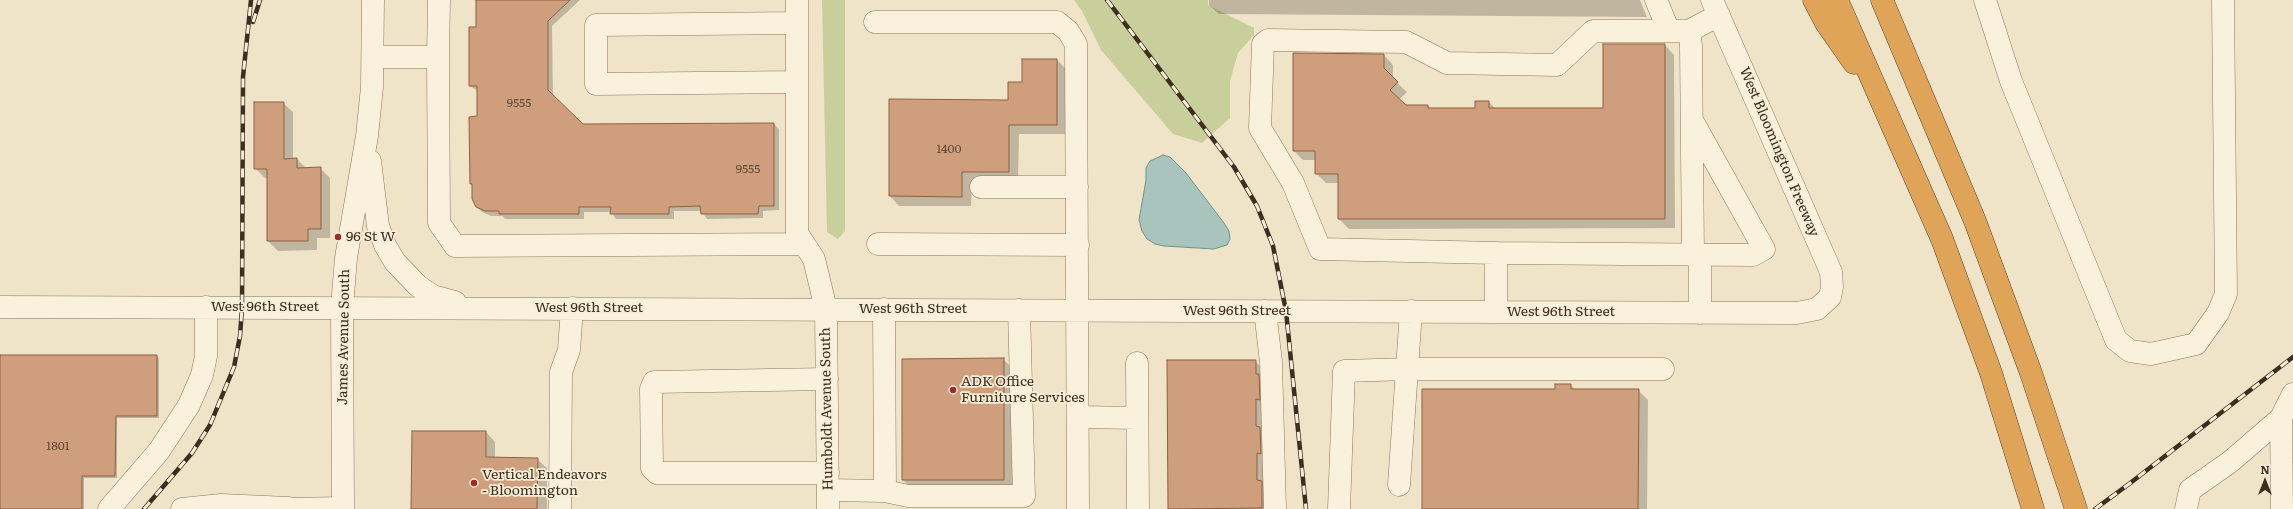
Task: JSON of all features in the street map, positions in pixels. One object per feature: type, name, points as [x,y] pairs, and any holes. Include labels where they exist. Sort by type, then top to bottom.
[{"type":"highway","points":[[1814,0],[1826,23],[1884,105]]},
{"type":"highway","points":[[1837,0],[1942,239],[1991,373],[2033,509]]},
{"type":"highway","points":[[1882,0],[1975,221],[2031,372],[2076,509]]},
{"type":"highway","points":[[1895,0],[1908,59]]},
{"type":"street","name":"James Avenue South","points":[[343,509],[342,307],[346,258],[367,136],[373,57],[373,0]]},
{"type":"street","points":[[438,0],[438,223],[455,246],[804,244]]},
{"type":"street","name":"Humboldt Avenue South","points":[[797,0],[797,233],[814,259],[826,309],[828,491]]},
{"type":"street","points":[[1656,0],[1692,46],[1693,255],[1700,262],[1700,313]]},
{"type":"street","points":[[1985,0],[2011,81],[2116,340],[2130,351],[2151,354],[2196,344],[2218,313],[2226,294],[2223,0]]},
{"type":"street","points":[[1692,120],[1764,248],[1753,254],[1693,255],[1686,253],[1496,253],[1320,249],[1293,183],[1260,128],[1263,44],[1268,40],[1406,42],[1447,63],[1556,65],[1593,31],[1679,30],[1716,8]]},
{"type":"street","name":"West Bloomington Freeway","points":[[1716,8],[1831,272],[1832,287],[1830,297],[1823,304]]},
{"type":"street","points":[[875,22],[1057,22],[1068,31],[1076,44],[1079,310],[1078,509]]},
{"type":"street","points":[[797,23],[596,25],[596,84],[797,82]]},
{"type":"street","points":[[373,57],[438,57]]},
{"type":"street","points":[[367,136],[378,226],[392,256],[405,273],[433,296],[471,307]]},
{"type":"street","points":[[981,187],[1077,188]]},
{"type":"street","points":[[878,244],[1078,245]]},
{"type":"street","points":[[1496,253],[1496,312]]},
{"type":"street","name":"West 96th Street","points":[[0,307],[471,307],[1797,313],[1817,309],[1823,304]]},
{"type":"street","points":[[109,509],[159,451],[189,405],[202,375],[206,356],[206,307]]},
{"type":"street","points":[[560,509],[561,372],[569,350],[572,308]]},
{"type":"street","points":[[884,309],[885,491]]},
{"type":"street","points":[[826,378],[654,382],[651,389],[652,468],[657,473],[828,491],[885,491],[908,496],[1024,496],[1019,310]]},
{"type":"street","points":[[1265,311],[1270,362],[1275,509]]},
{"type":"street","points":[[1400,485],[1411,312]]},
{"type":"street","points":[[1137,363],[1138,509]]},
{"type":"street","points":[[1339,509],[1344,371],[1407,369],[1663,369]]},
{"type":"street","points":[[2186,509],[2190,490],[2230,462],[2282,418],[2293,394]]},
{"type":"street","points":[[1078,418],[1137,418]]},
{"type":"street","points":[[2282,418],[2285,504]]},
{"type":"street","points":[[182,509],[221,506],[343,509]]},
{"type":"green space","points":[[822,0],[845,0],[845,231],[838,239],[827,232]]},
{"type":"green space","points":[[1074,0],[1208,0],[1208,5],[1254,28],[1254,35],[1238,53],[1230,81],[1230,118],[1202,143],[1173,134],[1101,50],[1082,11]]},
{"type":"water","points":[[1163,155],[1170,157],[1186,173],[1224,223],[1229,231],[1230,239],[1227,245],[1214,249],[1164,246],[1155,244],[1147,239],[1142,231],[1139,220],[1146,180],[1146,168],[1150,161]]},
{"type":"building","points":[[476,0],[570,0],[548,21],[548,90],[583,124],[774,123],[774,206],[759,206],[758,214],[701,214],[700,206],[669,207],[669,214],[610,214],[611,207],[579,207],[579,214],[499,214],[499,211],[485,211],[476,207],[472,199],[472,184],[470,184],[469,117],[477,116],[477,86],[469,86],[469,27],[476,27]]},
{"type":"building","points":[[1603,44],[1665,44],[1665,219],[1338,219],[1338,174],[1315,174],[1315,151],[1293,151],[1293,53],[1384,54],[1384,68],[1398,82],[1390,90],[1406,105],[1428,105],[1428,108],[1475,108],[1475,101],[1489,101],[1489,108],[1603,108]]},
{"type":"building","points":[[1022,59],[1057,59],[1057,125],[1009,125],[1009,172],[962,172],[962,197],[889,196],[889,99],[1008,100],[1008,82],[1022,82]]},
{"type":"building","points":[[254,102],[284,102],[284,159],[297,158],[297,168],[321,167],[321,229],[308,229],[308,241],[267,241],[267,169],[254,169]]},
{"type":"building","points":[[0,355],[157,355],[157,416],[116,416],[115,476],[82,476],[82,509],[0,509]]},
{"type":"building","name":"ADK Office Furniture Services","points":[[1004,358],[1004,480],[902,480],[902,359]]},
{"type":"building","points":[[1167,360],[1256,360],[1256,374],[1259,374],[1260,400],[1256,399],[1256,426],[1260,427],[1261,454],[1257,453],[1257,480],[1262,481],[1262,508],[1168,509]]},
{"type":"building","points":[[1555,384],[1571,384],[1571,389],[1639,389],[1638,509],[1422,509],[1422,389],[1555,389]]},
{"type":"building","name":"Vertical Endeavors - Bloomington","points":[[412,431],[486,431],[486,457],[538,458],[537,509],[411,509]]},
{"type":"railway","points":[[144,509],[192,453],[210,425],[234,367],[240,336],[242,308],[243,77],[251,0]]},
{"type":"railway","points":[[253,22],[260,0]]},
{"type":"railway","points":[[1107,0],[1234,167],[1257,206],[1273,246],[1286,311],[1306,509]]},
{"type":"railway","points":[[2095,509],[2293,357]]},
{"type":"place","name":"96 St W","points":[[338,237]]},
{"type":"place","name":"ADK Office Furniture Services","points":[[953,390]]},
{"type":"place","name":"Vertical Endeavors - Bloomington","points":[[474,483]]}]
